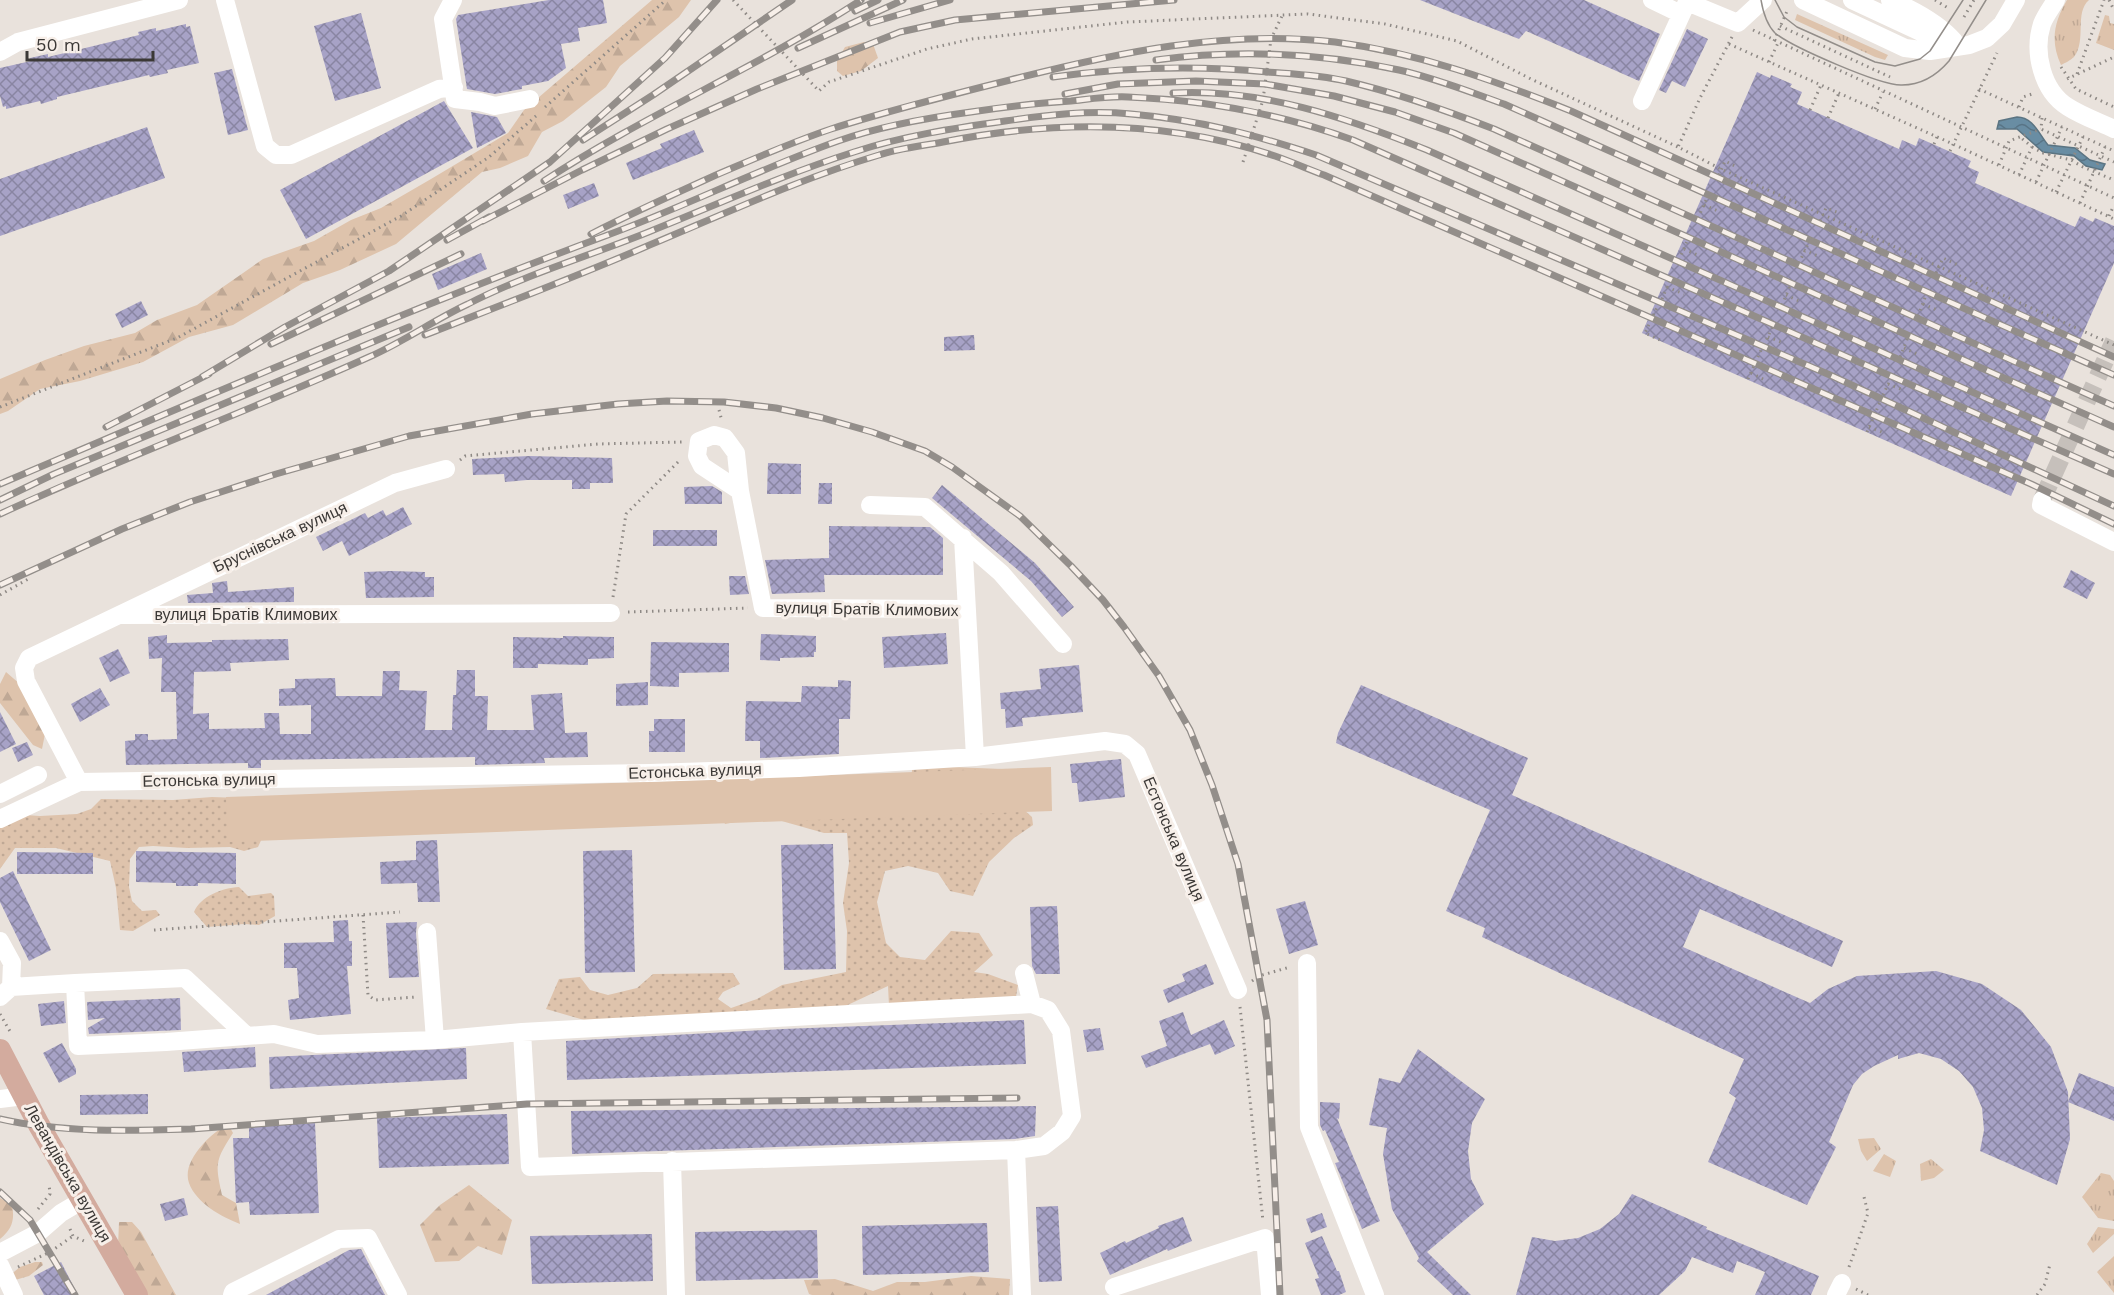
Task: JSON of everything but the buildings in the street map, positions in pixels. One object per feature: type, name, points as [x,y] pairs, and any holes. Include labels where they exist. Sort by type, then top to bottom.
[{"type":"main road","name":"Левандівська вулиця","points":[[0,1050],[39,1125],[137,1295]]},
{"type":"street","points":[[0,52],[18,42],[179,0]]},
{"type":"street","points":[[225,0],[265,146],[276,155],[291,155],[439,89],[454,87]]},
{"type":"street","points":[[453,0],[442,19],[455,99],[495,106],[530,99]]},
{"type":"street","points":[[1652,0],[1681,14]]},
{"type":"street","points":[[1642,101],[1687,2],[1738,23],[1763,0]]},
{"type":"street","points":[[1803,0],[1913,50],[1930,51],[1980,41],[1994,33],[2016,0]]},
{"type":"street","points":[[1852,0],[1938,40],[1958,46]]},
{"type":"street","points":[[1890,0],[1914,11],[1944,31],[1958,46]]},
{"type":"street","points":[[2056,0],[2042,23],[2038,46],[2041,68],[2056,97],[2067,107],[2114,129]]},
{"type":"street","points":[[2038,46],[2058,82],[2072,98],[2114,118]]},
{"type":"street","points":[[740,491],[702,466],[698,456],[699,441],[714,435],[725,438],[736,453],[740,491],[764,608]]},
{"type":"street","name":"Бруснівська вулиця","points":[[117,615],[395,483],[446,469]]},
{"type":"street","points":[[2042,500],[2041,505],[2114,542]]},
{"type":"street","points":[[870,506],[925,507],[1001,573],[1063,644]]},
{"type":"street","points":[[963,538],[966,609]]},
{"type":"street","name":"вулиця Братів Климових","points":[[764,608],[966,609],[975,757]]},
{"type":"street","name":"вулиця Братів Климових","points":[[79,782],[26,681],[24,668],[29,658],[117,615],[611,613]]},
{"type":"street","name":"Естонська вулиця","points":[[0,819],[79,782],[650,773],[799,768],[975,757],[1105,741],[1125,744],[1137,754],[1238,990]]},
{"type":"street","points":[[0,795],[38,775]]},
{"type":"street","points":[[427,932],[435,1040]]},
{"type":"street","points":[[0,941],[12,963],[6,992],[75,983],[185,978],[247,1036]]},
{"type":"street","points":[[1307,963],[1309,1128],[1375,1295]]},
{"type":"street","points":[[1024,973],[1032,1004]]},
{"type":"street","points":[[75,983],[78,1046],[274,1034],[317,1044],[435,1040],[522,1032],[1032,1004],[1048,1010],[1061,1031],[1072,1116],[1062,1132],[1044,1146],[1016,1150],[530,1167],[522,1032]]},
{"type":"street","points":[[0,1099],[24,1096]]},
{"type":"street","points":[[1016,1150],[1022,1295]]},
{"type":"street","points":[[672,1161],[676,1295]]},
{"type":"street","points":[[0,1253],[38,1233],[61,1213],[83,1200]]},
{"type":"street","points":[[232,1295],[233,1292],[339,1239],[368,1238],[398,1295]]},
{"type":"street","points":[[1114,1287],[1265,1238],[1270,1295]]},
{"type":"street","points":[[2,1269],[15,1295]]},
{"type":"path","points":[[0,407],[177,338],[401,216],[489,157],[666,0]]},
{"type":"path","points":[[733,0],[819,90],[829,82],[927,49],[972,39],[1127,22],[1308,14],[1385,24],[1457,41],[1531,80],[1722,169],[2114,345]]},
{"type":"path","points":[[1935,0],[1948,8]]},
{"type":"path","points":[[1964,17],[1974,0]]},
{"type":"path","points":[[2078,74],[2104,0]]},
{"type":"path","points":[[2109,0],[2114,10]]},
{"type":"path","points":[[1243,162],[1263,100],[1271,39],[1282,16]]},
{"type":"path","points":[[1738,23],[2114,198]]},
{"type":"path","points":[[1780,27],[1890,77]]},
{"type":"path","points":[[1770,62],[1778,43]]},
{"type":"path","points":[[1678,147],[1729,44],[2114,219]]},
{"type":"path","points":[[1950,151],[1996,56]]},
{"type":"path","points":[[2066,79],[2114,57]]},
{"type":"path","points":[[2058,62],[2066,79],[2076,89],[2114,108]]},
{"type":"path","points":[[1810,110],[1821,85]]},
{"type":"path","points":[[1979,89],[2114,151]]},
{"type":"path","points":[[1875,109],[1883,92]]},
{"type":"path","points":[[1828,118],[1839,93]]},
{"type":"path","points":[[2019,107],[2023,97],[2032,94]]},
{"type":"path","points":[[2039,129],[2042,118]]},
{"type":"path","points":[[2036,182],[2062,127]]},
{"type":"path","points":[[1999,165],[2009,141],[2039,129],[2058,136],[2077,148],[2114,162]]},
{"type":"path","points":[[2021,136],[2032,147],[2050,154],[2072,158],[2083,167],[2095,170],[2114,180]]},
{"type":"path","points":[[1934,144],[1937,137]]},
{"type":"path","points":[[2056,192],[2083,137]]},
{"type":"path","points":[[2019,175],[2032,147]]},
{"type":"path","points":[[2080,203],[2105,147]]},
{"type":"path","points":[[1719,175],[1725,160],[1735,166]]},
{"type":"path","points":[[1698,218],[1707,198]]},
{"type":"path","points":[[1704,205],[1719,211]]},
{"type":"path","points":[[2109,216],[2114,205]]},
{"type":"path","points":[[1821,221],[1826,208],[1839,213]]},
{"type":"path","points":[[1679,260],[1688,239]]},
{"type":"path","points":[[1799,263],[1808,244]]},
{"type":"path","points":[[1683,249],[1700,256]]},
{"type":"path","points":[[1804,250],[1818,256]]},
{"type":"path","points":[[1936,273],[1943,258],[1958,265]]},
{"type":"path","points":[[1662,341],[1645,333],[1670,280]]},
{"type":"path","points":[[1782,305],[1790,286]]},
{"type":"path","points":[[1667,288],[1684,294]]},
{"type":"path","points":[[1786,295],[1799,301]]},
{"type":"path","points":[[1918,315],[1926,295]]},
{"type":"path","points":[[1923,304],[1937,310]]},
{"type":"path","points":[[1749,379],[1773,326]]},
{"type":"path","points":[[1768,337],[1781,342]]},
{"type":"path","points":[[1900,357],[1908,337]]},
{"type":"path","points":[[1904,348],[1917,354]]},
{"type":"path","points":[[1751,373],[1765,380]]},
{"type":"path","points":[[1883,395],[1891,378]]},
{"type":"path","points":[[1888,384],[1903,390]]},
{"type":"path","points":[[1867,432],[1881,400]]},
{"type":"path","points":[[1869,427],[1884,433]]},
{"type":"path","points":[[446,469],[465,456],[597,444],[699,441]]},
{"type":"path","points":[[699,441],[626,514],[611,613],[764,608]]},
{"type":"path","points":[[0,595],[30,578]]},
{"type":"path","points":[[154,930],[400,912]]},
{"type":"path","points":[[363,915],[368,996],[375,1000],[431,996]]},
{"type":"path","points":[[1265,1238],[1238,990],[1259,976],[1307,963]]},
{"type":"path","points":[[1839,1289],[1861,1237],[1868,1213],[1863,1193]]},
{"type":"path","points":[[35,1212],[50,1194]]},
{"type":"path","points":[[70,1229],[74,1236],[87,1242]]},
{"type":"path","points":[[2,1269],[50,1252],[74,1236]]},
{"type":"path","points":[[2037,1295],[2045,1284],[2050,1264]]},
{"type":"green space","points":[[652,0],[691,0],[679,17],[620,66],[606,87],[563,121],[542,132],[528,156],[500,168],[482,172],[396,244],[340,270],[303,283],[233,325],[189,337],[143,362],[80,381],[40,389],[0,414],[0,379],[84,346],[135,333],[157,320],[197,305],[263,259],[314,241],[351,220],[381,208],[508,133],[524,110]]},
{"type":"green space","points":[[2067,0],[2089,0],[2082,12],[2078,50],[2073,58],[2061,65],[2055,48],[2055,32],[2059,16]]},
{"type":"green space","points":[[1797,14],[1888,55],[1885,60],[1875,57],[1795,20]]},
{"type":"green space","points":[[2105,15],[2109,16],[2110,23],[2114,24],[2114,50],[2096,43]]},
{"type":"green space","points":[[864,42],[873,44],[878,58],[861,71],[843,76],[837,71],[837,61],[845,47]]},
{"type":"green space","points":[[6,672],[28,691],[46,729],[42,749],[33,745],[0,703],[0,684]]},
{"type":"green space","points":[[928,766],[1002,769],[1014,801],[1032,817],[1033,825],[1014,838],[989,862],[973,896],[950,891],[938,873],[908,866],[885,871],[877,902],[886,943],[900,957],[925,960],[951,931],[979,933],[993,955],[974,972],[988,974],[1018,985],[1015,1002],[889,1006],[888,986],[837,1010],[591,1022],[546,1009],[559,979],[580,977],[590,990],[608,995],[637,988],[653,974],[733,973],[740,984],[723,992],[718,999],[731,1008],[757,999],[782,985],[846,972],[847,931],[843,903],[849,863],[847,833],[824,833],[764,816],[725,824],[718,810],[909,815],[912,770]]},
{"type":"green space","points":[[1051,767],[1052,811],[228,842],[226,797]]},
{"type":"green space","points":[[212,797],[240,798],[264,834],[258,847],[244,851],[230,847],[139,847],[130,859],[129,887],[132,901],[142,911],[156,910],[160,915],[133,931],[120,930],[116,888],[110,861],[56,848],[15,848],[0,869],[0,821],[25,815],[77,814],[91,809],[101,799],[173,800]]},
{"type":"green space","points":[[239,887],[248,896],[271,893],[274,896],[275,916],[259,925],[207,927],[194,912],[207,897],[226,889]]},
{"type":"green space","points":[[228,1124],[233,1133],[220,1156],[218,1176],[222,1195],[236,1203],[240,1224],[203,1203],[192,1190],[188,1175],[189,1166],[199,1149]]},
{"type":"green space","points":[[1874,1138],[1881,1149],[1867,1161],[1858,1139]]},
{"type":"green space","points":[[1884,1154],[1896,1161],[1890,1177],[1873,1171]]},
{"type":"green space","points":[[1931,1159],[1944,1170],[1934,1178],[1921,1181],[1920,1164]]},
{"type":"green space","points":[[2101,1173],[2110,1175],[2114,1181],[2114,1221],[2098,1218],[2082,1197]]},
{"type":"green space","points":[[469,1185],[512,1220],[502,1255],[478,1246],[459,1261],[435,1262],[420,1225],[440,1205]]},
{"type":"green space","points":[[0,1198],[12,1205],[13,1215],[10,1228],[0,1239]]},
{"type":"green space","points":[[119,1222],[132,1222],[141,1232],[176,1295],[146,1295],[118,1246]]},
{"type":"green space","points":[[2098,1227],[2114,1229],[2114,1234],[2093,1253],[2087,1244]]},
{"type":"green space","points":[[2114,1256],[2114,1293],[2097,1272]]},
{"type":"green space","points":[[42,1262],[43,1265],[29,1276],[15,1280],[9,1276],[20,1267]]},
{"type":"green space","points":[[971,1276],[1010,1279],[1009,1295],[812,1295],[809,1294],[804,1280],[835,1279],[873,1291],[897,1282],[925,1282]]},
{"type":"water","points":[[2017,117],[2031,123],[2048,145],[2075,148],[2090,160],[2105,164],[2102,170],[2086,166],[2074,156],[2043,152],[2017,129],[1997,129],[1999,121]]},
{"type":"tunnel","points":[[2042,500],[2114,341]]},
{"type":"tram line","points":[[1761,0],[1769,26],[1784,39],[1857,73],[1891,84],[1902,85],[1922,81],[1934,75],[1949,61],[1986,0]]},
{"type":"tram line","points":[[1775,0],[1784,17],[1797,27],[1875,62],[1895,66],[1920,59],[1930,51],[1963,0]]},
{"type":"railway","points":[[202,377],[285,327],[389,271],[550,162],[665,58],[717,0]]},
{"type":"railway","points":[[583,140],[792,0]]},
{"type":"railway","points":[[544,181],[622,134],[783,47],[861,0]]},
{"type":"railway","points":[[855,11],[878,0]]},
{"type":"railway","points":[[798,48],[903,0]]},
{"type":"railway","points":[[870,23],[950,0]]},
{"type":"railway","points":[[483,221],[667,129],[757,89],[900,32],[955,20],[1174,0]]},
{"type":"railway","points":[[591,234],[716,175],[802,139],[943,97],[1090,61],[1171,46],[1253,39],[1335,42],[1426,60],[1571,111],[2114,357]]},
{"type":"railway","points":[[1156,60],[1248,54],[1309,56],[1369,64],[1439,81],[1504,104],[2114,375]]},
{"type":"railway","points":[[1053,77],[1160,68],[1214,68],[1326,77],[1402,96],[1494,129],[2114,406]]},
{"type":"railway","points":[[1065,94],[1118,84],[1196,81],[1265,84],[1334,96],[1395,112],[1454,133],[2114,427]]},
{"type":"railway","points":[[1173,93],[1239,95],[1271,100],[1335,117],[1397,138],[2114,455]]},
{"type":"railway","points":[[0,484],[377,325],[634,225],[838,141],[887,127],[937,117],[1021,105],[1121,97],[1186,101],[1242,110],[1298,123],[1353,140],[2114,474]]},
{"type":"railway","points":[[0,514],[369,357],[455,310],[512,283],[628,240],[803,170],[872,146],[929,133],[1036,117],[1099,113],[1131,114],[1203,124],[1247,134],[1316,155],[1830,375],[2114,506]]},
{"type":"railway","points":[[425,335],[591,270],[790,186],[887,153],[911,147],[1027,130],[1069,127],[1152,130],[1235,144],[1275,156],[1324,175],[2031,484],[2114,524]]},
{"type":"railway","points":[[447,240],[489,217]]},
{"type":"railway","points":[[271,344],[461,254]]},
{"type":"railway","points":[[0,500],[54,474],[409,327]]},
{"type":"railway","points":[[106,427],[209,374]]},
{"type":"railway","points":[[0,585],[122,529],[190,502],[276,474],[409,436],[532,414],[618,404],[667,401],[724,402],[776,408],[823,418],[925,451],[952,467],[1020,516],[1071,566],[1103,600],[1124,627],[1159,676],[1190,730],[1212,785],[1238,864],[1267,1020],[1280,1295]]},
{"type":"railway","points":[[0,1119],[71,1129],[143,1130],[191,1129],[527,1104],[1017,1098]]},
{"type":"railway","points":[[0,1192],[30,1220],[75,1295]]}]
